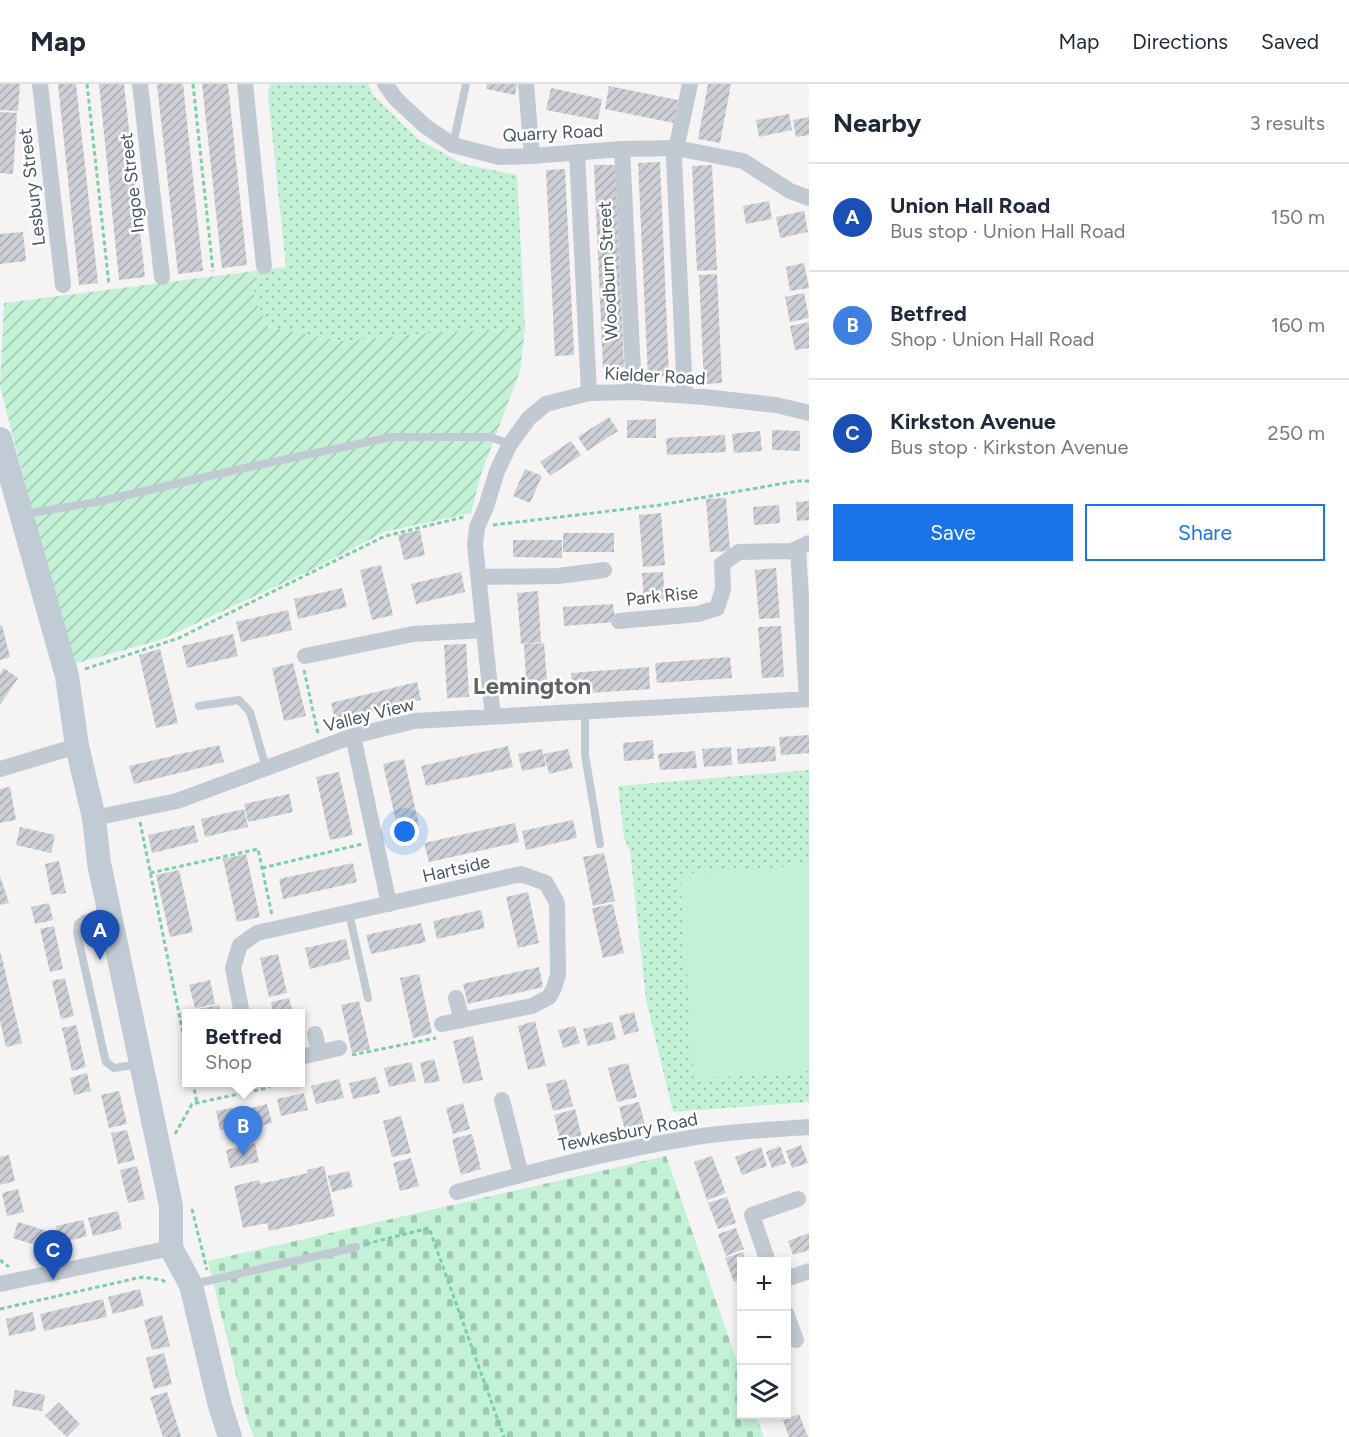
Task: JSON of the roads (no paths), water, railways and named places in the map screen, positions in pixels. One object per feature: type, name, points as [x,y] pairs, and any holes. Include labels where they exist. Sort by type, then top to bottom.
[{"type":"street","name":"Lesbury Street","points":[[40,84],[63,285]]},
{"type":"street","name":"Ingoe Street","points":[[140,84],[162,277]]},
{"type":"street","points":[[245,84],[264,266]]},
{"type":"street","name":"Quarry Road","points":[[385,84],[396,99],[425,126],[453,145],[499,157],[676,148],[743,161],[790,191],[809,198]]},
{"type":"street","points":[[526,84],[532,156]]},
{"type":"street","points":[[685,396],[674,159],[690,84]]},
{"type":"street","name":"Woodburn Street","points":[[622,149],[634,392]]},
{"type":"street","points":[[577,152],[589,393]]},
{"type":"street","name":"Kielder Road","points":[[493,717],[475,545],[477,527],[497,471],[510,444],[529,418],[546,404],[589,393],[634,392],[776,405],[809,413]]},
{"type":"street","points":[[0,439],[68,676],[77,746],[94,818],[99,863],[171,1206],[171,1248],[180,1285],[230,1437]]},
{"type":"street","points":[[803,545],[808,699]]},
{"type":"street","name":"Park Rise","points":[[619,621],[698,614],[717,608],[723,589],[722,564],[739,552],[792,551],[803,545]]},
{"type":"street","points":[[479,577],[558,576],[604,570]]},
{"type":"street","points":[[305,656],[413,634],[484,630]]},
{"type":"street","name":"Valley View","points":[[94,818],[177,801],[352,736],[414,721],[808,699]]},
{"type":"street","points":[[352,736],[389,904]]},
{"type":"street","points":[[0,769],[77,746]]},
{"type":"street","name":"Hartside","points":[[241,1009],[233,968],[240,945],[257,933],[521,874],[546,883],[557,903],[558,975],[555,988],[549,997],[532,1006],[442,1024]]},
{"type":"street","points":[[456,998],[462,1020]]},
{"type":"street","points":[[315,1034],[319,1053]]},
{"type":"street","points":[[305,1056],[341,1053]]},
{"type":"street","points":[[502,1100],[521,1174]]},
{"type":"street","name":"Tewkesbury Road","points":[[457,1192],[521,1174],[692,1137],[809,1127]]},
{"type":"street","points":[[766,1257],[752,1215],[798,1198]]},
{"type":"street","points":[[1,1282],[171,1248]]},
{"type":"street","points":[[791,1277],[809,1271]]},
{"type":"street","points":[[791,1326],[796,1340]]},
{"type":"lane","points":[[453,145],[466,84]]},
{"type":"lane","points":[[21,515],[97,502],[392,437],[490,437],[510,444]]},
{"type":"lane","points":[[199,706],[239,700],[250,712],[266,768]]},
{"type":"lane","points":[[585,712],[585,755],[600,844]]},
{"type":"lane","points":[[109,913],[84,919],[78,924],[77,933],[106,1062],[114,1068],[140,1064]]},
{"type":"lane","points":[[349,913],[368,998]]},
{"type":"lane","points":[[180,1285],[356,1247]]},
{"type":"place","name":"Union Hall Road","points":[[100,960]]},
{"type":"place","name":"Betfred","points":[[243,1156]]},
{"type":"place","name":"Kirkston Avenue","points":[[53,1280]]},
{"type":"district","name":"Lemington","points":[[532,686]]}]
